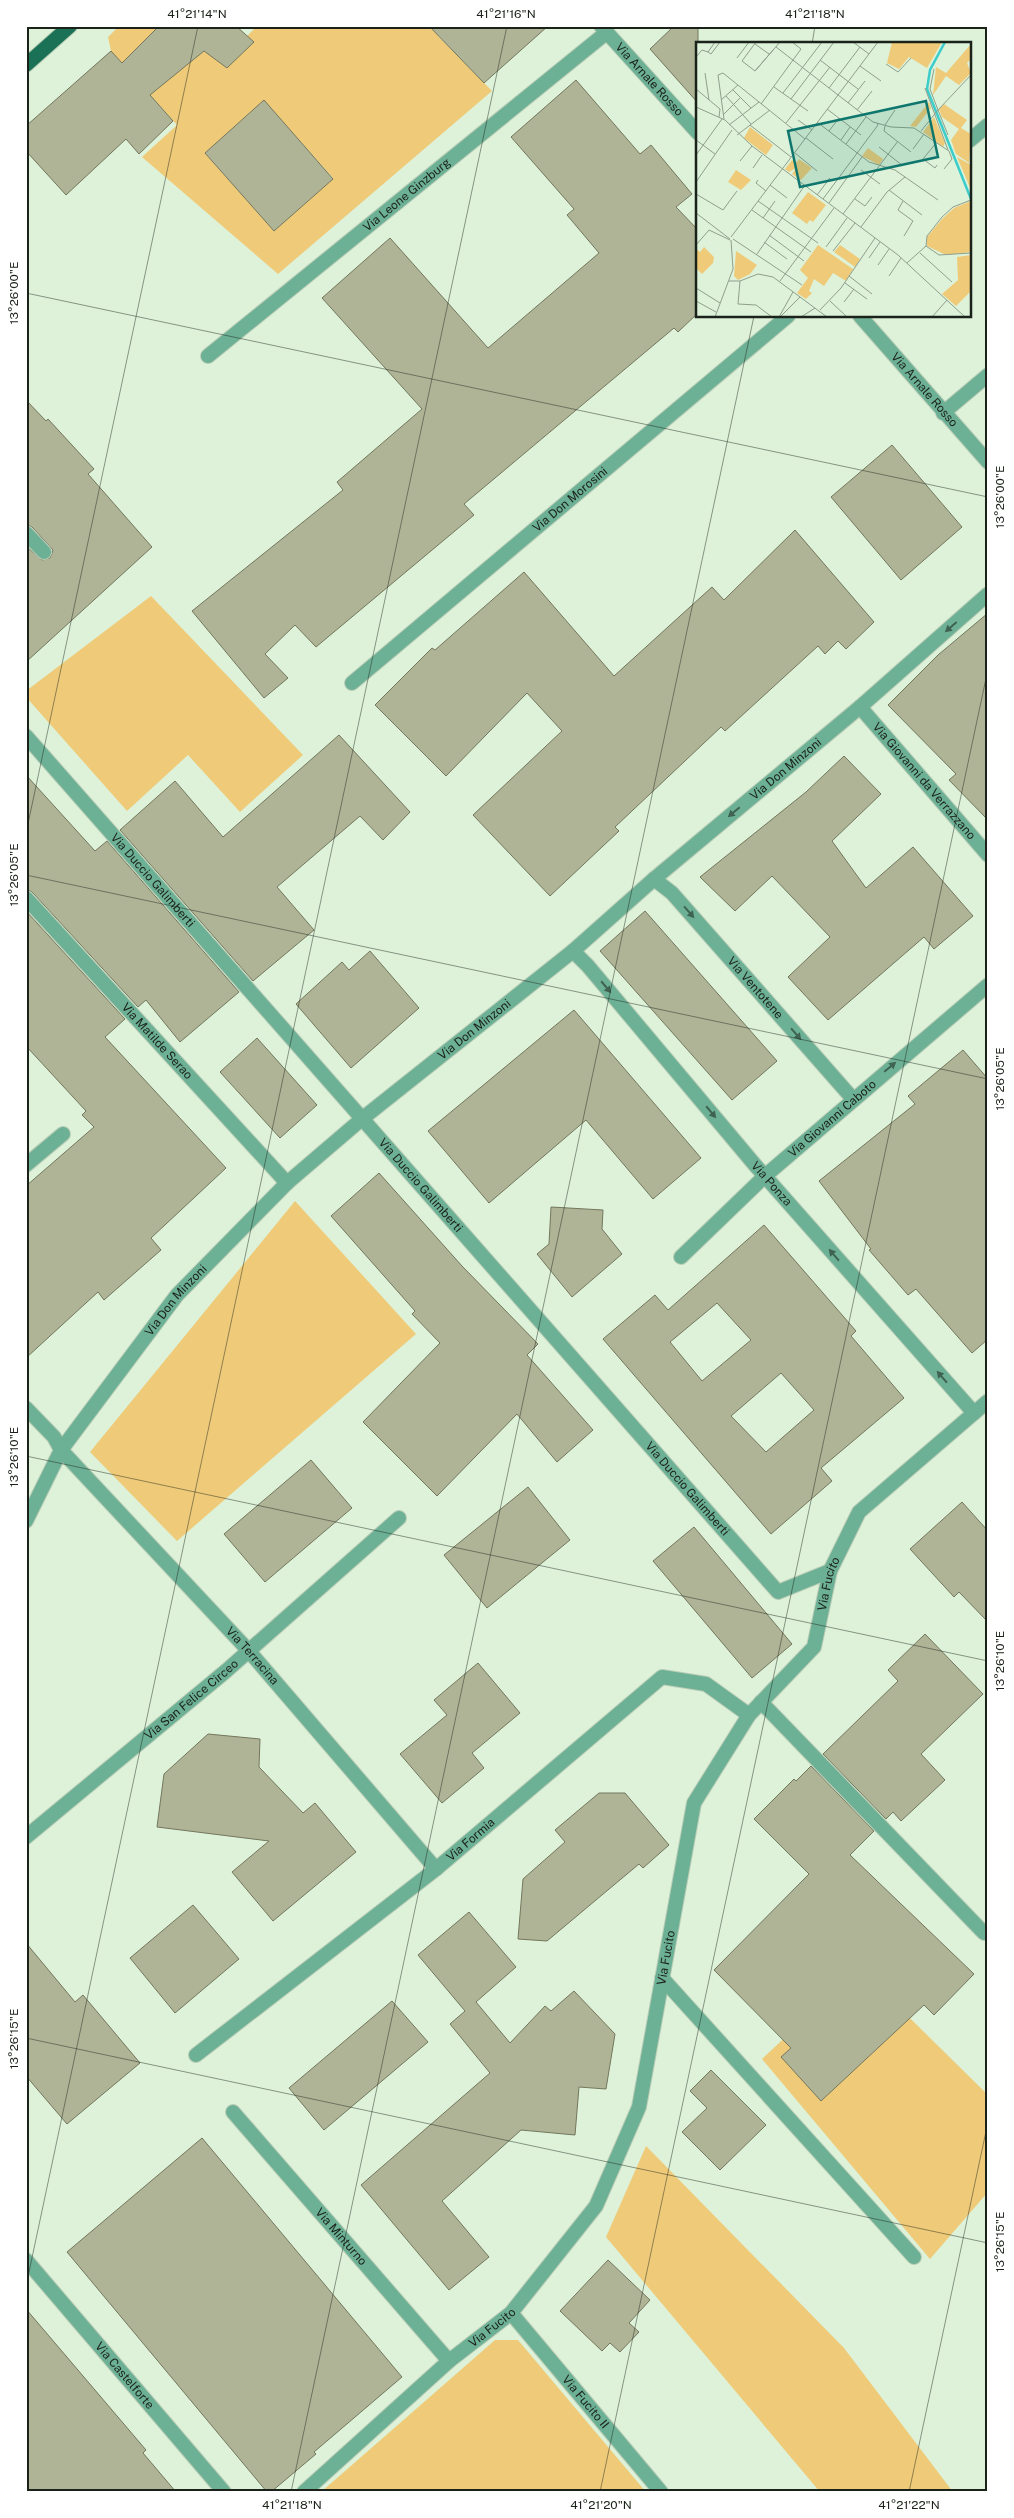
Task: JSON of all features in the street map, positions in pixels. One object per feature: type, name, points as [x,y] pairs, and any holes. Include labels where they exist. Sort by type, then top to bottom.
[{"type":"main road","points":[[26,65],[70,26]]},
{"type":"street","name":"Via Arnale Rosso","points":[[603,30],[696,131]]},
{"type":"street","name":"Via Leone Ginzburg","points":[[208,356],[603,30]]},
{"type":"street","points":[[972,138],[988,125]]},
{"type":"street","name":"Via Don Morosini","points":[[352,683],[786,318]]},
{"type":"street","name":"Via Arnale Rosso","points":[[862,318],[943,413],[988,462]]},
{"type":"street","points":[[943,413],[988,375]]},
{"type":"street","points":[[26,533],[44,552]]},
{"type":"street","name":"Via Don Minzoni","points":[[26,1521],[61,1450],[177,1295],[287,1184],[363,1118],[573,952],[654,878],[860,707],[988,594]]},
{"type":"street","name":"Via Giovanni da Verrazzano","points":[[860,707],[988,855]]},
{"type":"street","name":"Via Duccio Galimberti","points":[[26,736],[778,1592],[830,1571]]},
{"type":"street","name":"Via Ventotene","points":[[654,878],[672,893],[853,1098]]},
{"type":"street","name":"Via Matilde Serao","points":[[26,898],[287,1184]]},
{"type":"street","name":"Via Ponza","points":[[573,952],[588,966],[765,1176],[974,1413]]},
{"type":"street","name":"Via Giovanni Caboto","points":[[680,1258],[765,1176],[853,1098],[988,984]]},
{"type":"street","points":[[26,1165],[62,1134]]},
{"type":"street","name":"Via Fucito","points":[[304,2492],[449,2361],[511,2313],[596,2206],[639,2106],[694,1803],[749,1715],[814,1646],[830,1571],[859,1512],[988,1400]]},
{"type":"street","name":"Via Terracina","points":[[26,1408],[54,1437],[61,1450],[248,1650],[436,1868]]},
{"type":"street","name":"Via San Felice Circeo","points":[[26,1838],[226,1671],[399,1518]]},
{"type":"street","name":"Via Formia","points":[[196,2055],[436,1868],[662,1677],[706,1684],[749,1715]]},
{"type":"street","points":[[761,1702],[984,1933]]},
{"type":"street","points":[[662,1978],[914,2257]]},
{"type":"street","name":"Via Minturno","points":[[233,2112],[449,2361]]},
{"type":"street","name":"Via Castelforte","points":[[26,2260],[224,2492]]},
{"type":"street","name":"Via Fucito II","points":[[511,2313],[661,2492]]},
{"type":"shaded area","points":[[119,26],[159,26],[183,68],[204,51],[254,42],[247,36],[257,26],[441,26],[438,36],[492,91],[278,274],[142,157],[177,125],[111,51],[108,37]],"holes":[[[264,101],[333,178],[274,231],[205,153]]]},
{"type":"shaded area","points":[[151,596],[303,755],[240,812],[188,755],[127,811],[26,697],[26,691]]},
{"type":"shaded area","points":[[295,1201],[416,1334],[177,1541],[90,1452]]},
{"type":"shaded area","points":[[859,1968],[988,2095],[988,2192],[930,2259],[762,2059]]},
{"type":"shaded area","points":[[646,2146],[844,2348],[953,2492],[820,2492],[606,2237]]},
{"type":"shaded area","points":[[495,2340],[518,2340],[646,2492],[321,2492]]},
{"type":"building","points":[[159,26],[236,26],[254,42],[227,68],[204,51],[150,95],[173,121],[139,154],[126,139],[66,195],[26,151],[26,126],[111,51],[122,63]]},
{"type":"building","points":[[429,26],[548,26],[484,83]]},
{"type":"building","points":[[674,26],[698,26],[698,42],[696,42],[696,101],[650,49]]},
{"type":"building","points":[[576,80],[640,154],[651,145],[692,194],[676,207],[696,228],[696,315],[678,332],[674,328],[464,504],[474,515],[316,647],[295,625],[265,654],[288,678],[264,698],[192,611],[343,490],[337,482],[422,409],[322,298],[390,238],[488,348],[599,253],[567,215],[574,209],[511,137]]},
{"type":"building","points":[[264,100],[333,179],[274,231],[205,153]]},
{"type":"building","points":[[26,400],[46,421],[48,419],[94,469],[88,474],[152,547],[26,662],[26,546],[42,560],[50,558],[53,550],[32,527],[26,524]]},
{"type":"building","points":[[892,445],[962,527],[901,580],[831,497]]},
{"type":"building","points":[[795,530],[874,622],[846,649],[838,641],[825,654],[818,646],[725,731],[721,727],[615,827],[619,831],[550,896],[473,815],[562,731],[527,693],[446,776],[375,705],[432,648],[435,650],[524,572],[614,676],[712,587],[724,600]]},
{"type":"building","points":[[988,613],[988,820],[949,780],[956,774],[888,705],[938,655]]},
{"type":"building","points":[[339,735],[410,812],[383,840],[360,816],[277,887],[314,930],[253,981],[120,830],[175,781],[223,837]]},
{"type":"building","points":[[844,756],[881,794],[832,841],[866,888],[913,847],[973,916],[934,949],[924,937],[828,1020],[788,977],[830,937],[772,876],[735,911],[700,877],[806,792]]},
{"type":"building","points":[[26,775],[95,851],[107,841],[239,992],[180,1042],[146,1000],[138,1007],[32,892],[26,889]]},
{"type":"building","points":[[26,911],[125,1019],[105,1037],[226,1168],[151,1238],[161,1250],[104,1300],[98,1292],[26,1358],[26,1186],[94,1127],[82,1115],[86,1111],[26,1046]]},
{"type":"building","points":[[645,911],[777,1061],[732,1100],[600,951]]},
{"type":"building","points":[[370,951],[419,1008],[351,1068],[296,1004],[342,962],[349,970]]},
{"type":"building","points":[[574,1010],[701,1158],[653,1199],[586,1120],[489,1203],[428,1131]]},
{"type":"building","points":[[257,1038],[317,1105],[280,1138],[220,1072]]},
{"type":"building","points":[[963,1050],[988,1079],[988,1339],[972,1353],[916,1289],[908,1295],[869,1250],[871,1249],[819,1181],[915,1104],[908,1096]]},
{"type":"building","points":[[379,1173],[462,1266],[538,1344],[527,1355],[593,1430],[557,1462],[517,1414],[437,1496],[363,1422],[440,1343],[412,1314],[415,1311],[331,1216]]},
{"type":"building","points":[[551,1207],[603,1210],[602,1229],[622,1254],[572,1297],[537,1254],[549,1244]]},
{"type":"building","points":[[764,1225],[856,1331],[851,1336],[904,1398],[821,1468],[832,1481],[771,1534],[603,1339],[655,1295],[668,1310]],"holes":[[[717,1303],[751,1340],[702,1381],[670,1342]],[[781,1373],[814,1410],[766,1452],[731,1416]]]},
{"type":"building","points":[[311,1460],[352,1508],[265,1582],[224,1534]]},
{"type":"building","points":[[528,1487],[570,1540],[487,1608],[444,1555]]},
{"type":"building","points":[[962,1502],[988,1531],[988,1622],[959,1592],[954,1597],[910,1549]]},
{"type":"building","points":[[694,1527],[792,1644],[752,1678],[653,1561]]},
{"type":"building","points":[[925,1634],[983,1694],[921,1754],[945,1780],[901,1821],[893,1812],[886,1819],[823,1754],[898,1681],[888,1670]]},
{"type":"building","points":[[478,1663],[520,1713],[472,1753],[484,1768],[442,1803],[400,1754],[447,1715],[434,1700]]},
{"type":"building","points":[[208,1734],[260,1739],[259,1767],[303,1813],[315,1803],[356,1852],[273,1921],[232,1872],[269,1841],[157,1827],[164,1774]]},
{"type":"building","points":[[811,1766],[874,1831],[850,1855],[974,1974],[934,2015],[924,2005],[821,2101],[781,2057],[791,2048],[714,1970],[809,1874],[754,1819],[794,1779],[796,1781]]},
{"type":"building","points":[[599,1793],[625,1793],[669,1845],[643,1868],[639,1864],[547,1941],[518,1939],[523,1879],[565,1842],[555,1830]]},
{"type":"building","points":[[193,1905],[239,1959],[175,2013],[130,1958]]},
{"type":"building","points":[[469,1912],[516,1967],[476,2002],[510,2043],[545,2006],[551,2011],[574,1991],[615,2034],[606,2089],[579,2087],[575,2135],[521,2130],[442,2201],[489,2257],[449,2290],[361,2185],[490,2073],[450,2024],[465,2011],[418,1955]]},
{"type":"building","points":[[26,1943],[75,2002],[83,1995],[140,2063],[67,2124],[26,2076]]},
{"type":"building","points":[[392,2001],[428,2042],[324,2130],[289,2088]]},
{"type":"building","points":[[711,2070],[766,2125],[720,2170],[682,2132],[707,2108],[690,2091]]},
{"type":"building","points":[[202,2138],[402,2377],[314,2452],[316,2454],[271,2492],[267,2492],[67,2252]]},
{"type":"building","points":[[608,2260],[650,2300],[629,2323],[639,2332],[620,2352],[610,2343],[602,2351],[560,2311]]},
{"type":"building","points":[[26,2309],[146,2450],[143,2453],[176,2492],[26,2492]]}]
